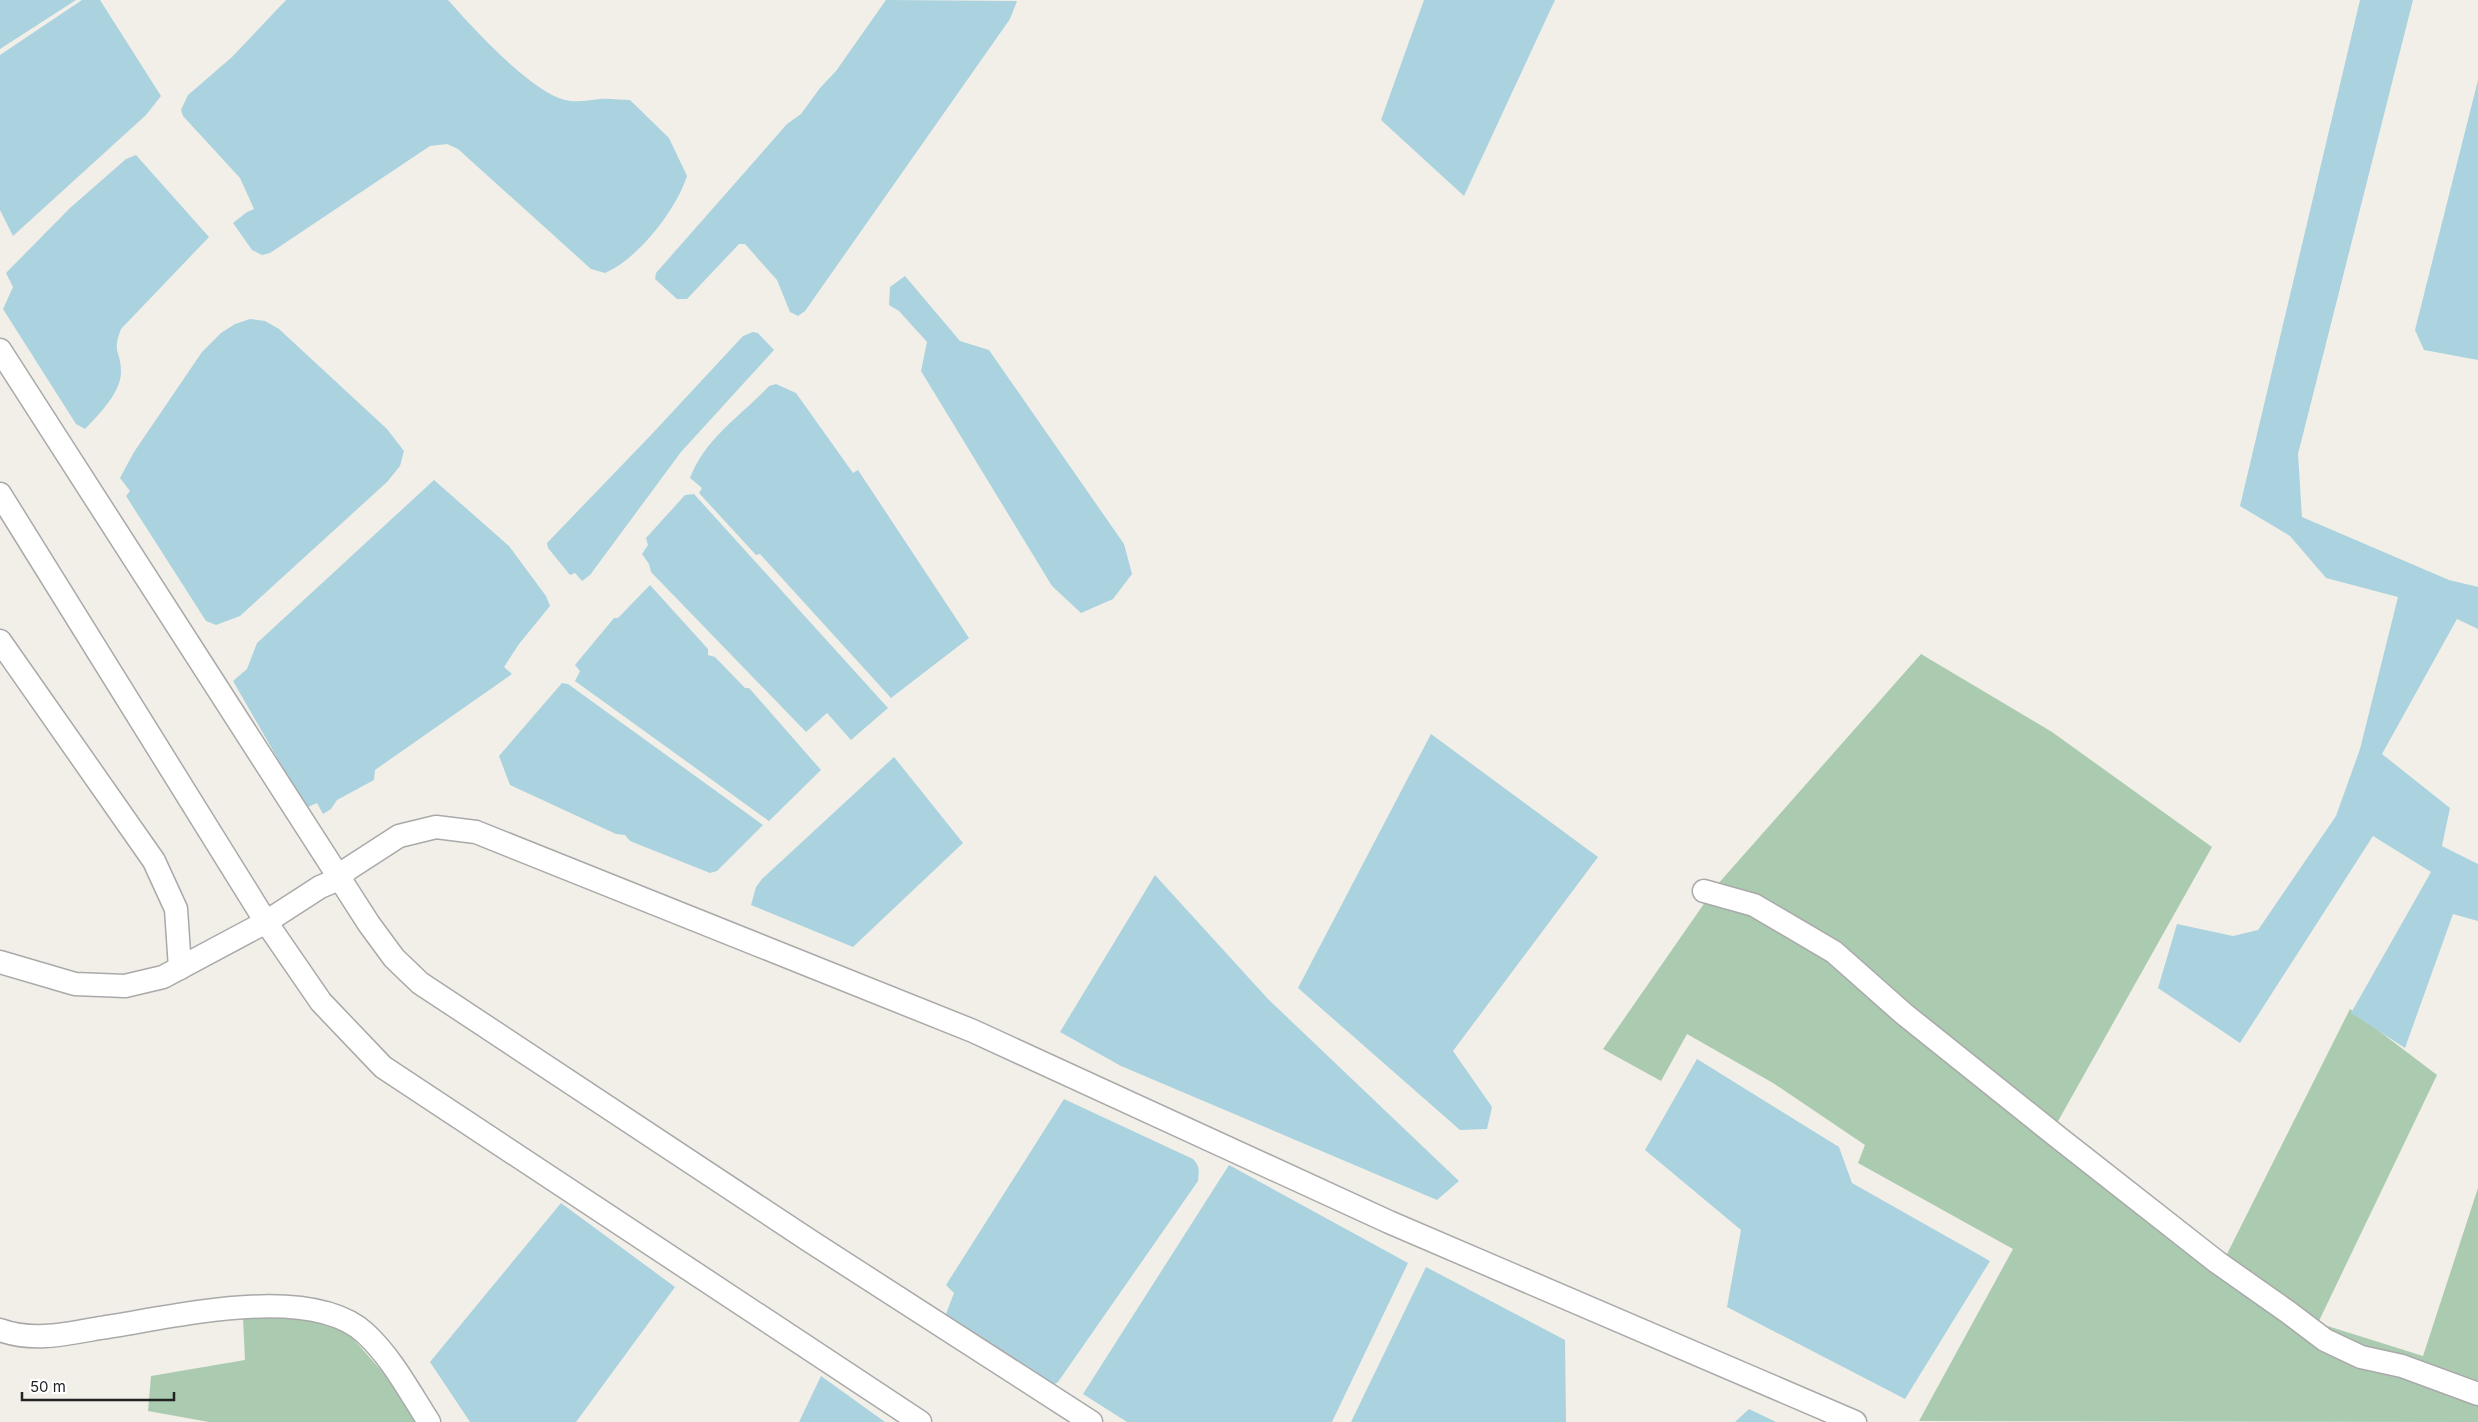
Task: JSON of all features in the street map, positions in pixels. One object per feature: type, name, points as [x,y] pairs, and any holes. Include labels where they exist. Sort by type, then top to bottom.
[{"type":"street","points":[[0,350],[330,883],[394,958],[420,983],[810,1241],[1091,1422]]},
{"type":"street","points":[[0,494],[271,919],[321,1002],[383,1067],[920,1422]]},
{"type":"street","points":[[0,641],[154,861],[176,909],[180,968]]},
{"type":"street","points":[[0,962],[74,984],[125,986],[163,977],[271,919],[330,883],[348,868],[399,836],[436,826],[476,832],[973,1032],[1390,1222],[1855,1422]]},
{"type":"street","points":[[1704,891],[1754,905],[1834,952],[1904,1014],[2051,1132],[2217,1262],[2325,1340],[2361,1357],[2402,1366],[2478,1394]]},
{"type":"street","points":[[0,1330],[38,1338],[247,1307],[298,1308],[324,1312],[346,1319],[370,1339],[388,1358],[428,1422]]},
{"type":"green space","points":[[1921,654],[2052,732],[2212,847],[2057,1123],[2226,1256],[2350,1009],[2437,1075],[2318,1323],[2423,1356],[2478,1188],[2478,1422],[1919,1421],[2013,1249],[1858,1163],[1865,1145],[1773,1083],[1687,1034],[1661,1081],[1603,1049],[1717,885]]},
{"type":"green space","points":[[291,1314],[348,1333],[388,1378],[415,1422],[209,1422],[148,1411],[151,1376],[245,1360],[243,1318]]},
{"type":"water","points":[[0,0],[76,0],[0,49]]},
{"type":"water","points":[[82,0],[100,0],[161,96],[146,115],[13,236],[0,210],[0,55]]},
{"type":"water","points":[[286,0],[448,0],[519,72],[535,85],[551,94],[565,100],[574,101],[630,100],[669,138],[687,176],[682,189],[665,218],[643,245],[618,266],[605,273],[591,269],[458,149],[447,144],[430,146],[270,253],[262,255],[252,250],[233,223],[254,209],[240,178],[183,116],[181,110],[188,95],[232,57]]},
{"type":"water","points":[[886,0],[1017,1],[1010,19],[805,311],[798,316],[790,312],[777,280],[745,244],[739,244],[687,299],[677,299],[655,279],[656,273],[787,124],[801,114],[820,88],[836,71]]},
{"type":"water","points":[[1424,0],[1555,0],[1464,196],[1381,120]]},
{"type":"water","points":[[2360,0],[2413,0],[2298,454],[2302,517],[2449,580],[2478,587],[2478,629],[2457,619],[2382,754],[2450,808],[2442,846],[2478,864],[2478,921],[2453,914],[2405,1048],[2351,1013],[2431,872],[2373,836],[2240,1043],[2158,988],[2177,924],[2233,936],[2258,930],[2336,816],[2360,749],[2398,597],[2326,578],[2290,536],[2240,506]]},
{"type":"water","points":[[2478,80],[2478,360],[2424,350],[2415,330]]},
{"type":"water","points":[[136,155],[209,237],[121,329],[117,343],[121,370],[118,386],[109,402],[85,429],[76,424],[3,309],[13,287],[6,273],[70,208],[126,159]]},
{"type":"water","points":[[905,276],[960,341],[989,350],[1124,544],[1132,574],[1113,599],[1081,613],[1052,586],[921,371],[927,342],[899,311],[889,305],[890,287]]},
{"type":"water","points":[[250,319],[265,321],[279,329],[387,429],[404,451],[400,466],[387,482],[240,616],[216,625],[206,621],[126,496],[130,491],[120,478],[134,452],[202,352],[221,333],[235,324]]},
{"type":"water","points":[[753,332],[758,333],[774,350],[681,452],[590,575],[582,581],[575,573],[570,575],[548,548],[547,543],[743,336]]},
{"type":"water","points":[[776,384],[796,393],[853,473],[858,470],[969,638],[891,698],[760,554],[756,555],[699,493],[702,488],[690,478],[714,439],[769,386]]},
{"type":"water","points":[[434,480],[509,546],[546,596],[550,606],[519,644],[504,667],[512,674],[375,770],[374,780],[337,800],[331,809],[323,814],[317,803],[306,808],[233,681],[247,669],[257,643]]},
{"type":"water","points":[[694,494],[888,708],[851,740],[827,713],[806,732],[651,572],[649,564],[642,554],[648,545],[646,538],[685,495]]},
{"type":"water","points":[[650,585],[708,649],[708,655],[715,657],[745,688],[749,688],[821,770],[769,821],[575,681],[580,671],[575,665],[614,618],[618,618]]},
{"type":"water","points":[[562,683],[568,684],[763,825],[717,871],[710,873],[630,841],[625,835],[616,834],[510,785],[499,756]]},
{"type":"water","points":[[1431,734],[1598,857],[1453,1051],[1492,1107],[1487,1129],[1460,1130],[1298,988]]},
{"type":"water","points":[[894,757],[963,843],[853,947],[751,905],[756,887],[762,879]]},
{"type":"water","points":[[1155,875],[1268,999],[1459,1181],[1437,1200],[1121,1066],[1060,1032]]},
{"type":"water","points":[[1697,1059],[1839,1147],[1852,1183],[1990,1261],[1905,1399],[1727,1307],[1741,1230],[1645,1150]]},
{"type":"water","points":[[1064,1099],[1193,1159],[1198,1166],[1199,1174],[1198,1181],[1058,1382],[1045,1390],[1042,1376],[946,1314],[954,1293],[946,1285]]},
{"type":"water","points":[[1229,1165],[1408,1263],[1332,1422],[1127,1422],[1083,1394]]},
{"type":"water","points":[[561,1203],[675,1287],[576,1422],[470,1422],[430,1362]]},
{"type":"water","points":[[1426,1267],[1565,1340],[1566,1422],[1351,1422]]},
{"type":"water","points":[[821,1376],[885,1422],[799,1422]]},
{"type":"water","points":[[1749,1409],[1776,1422],[1735,1422]]}]
